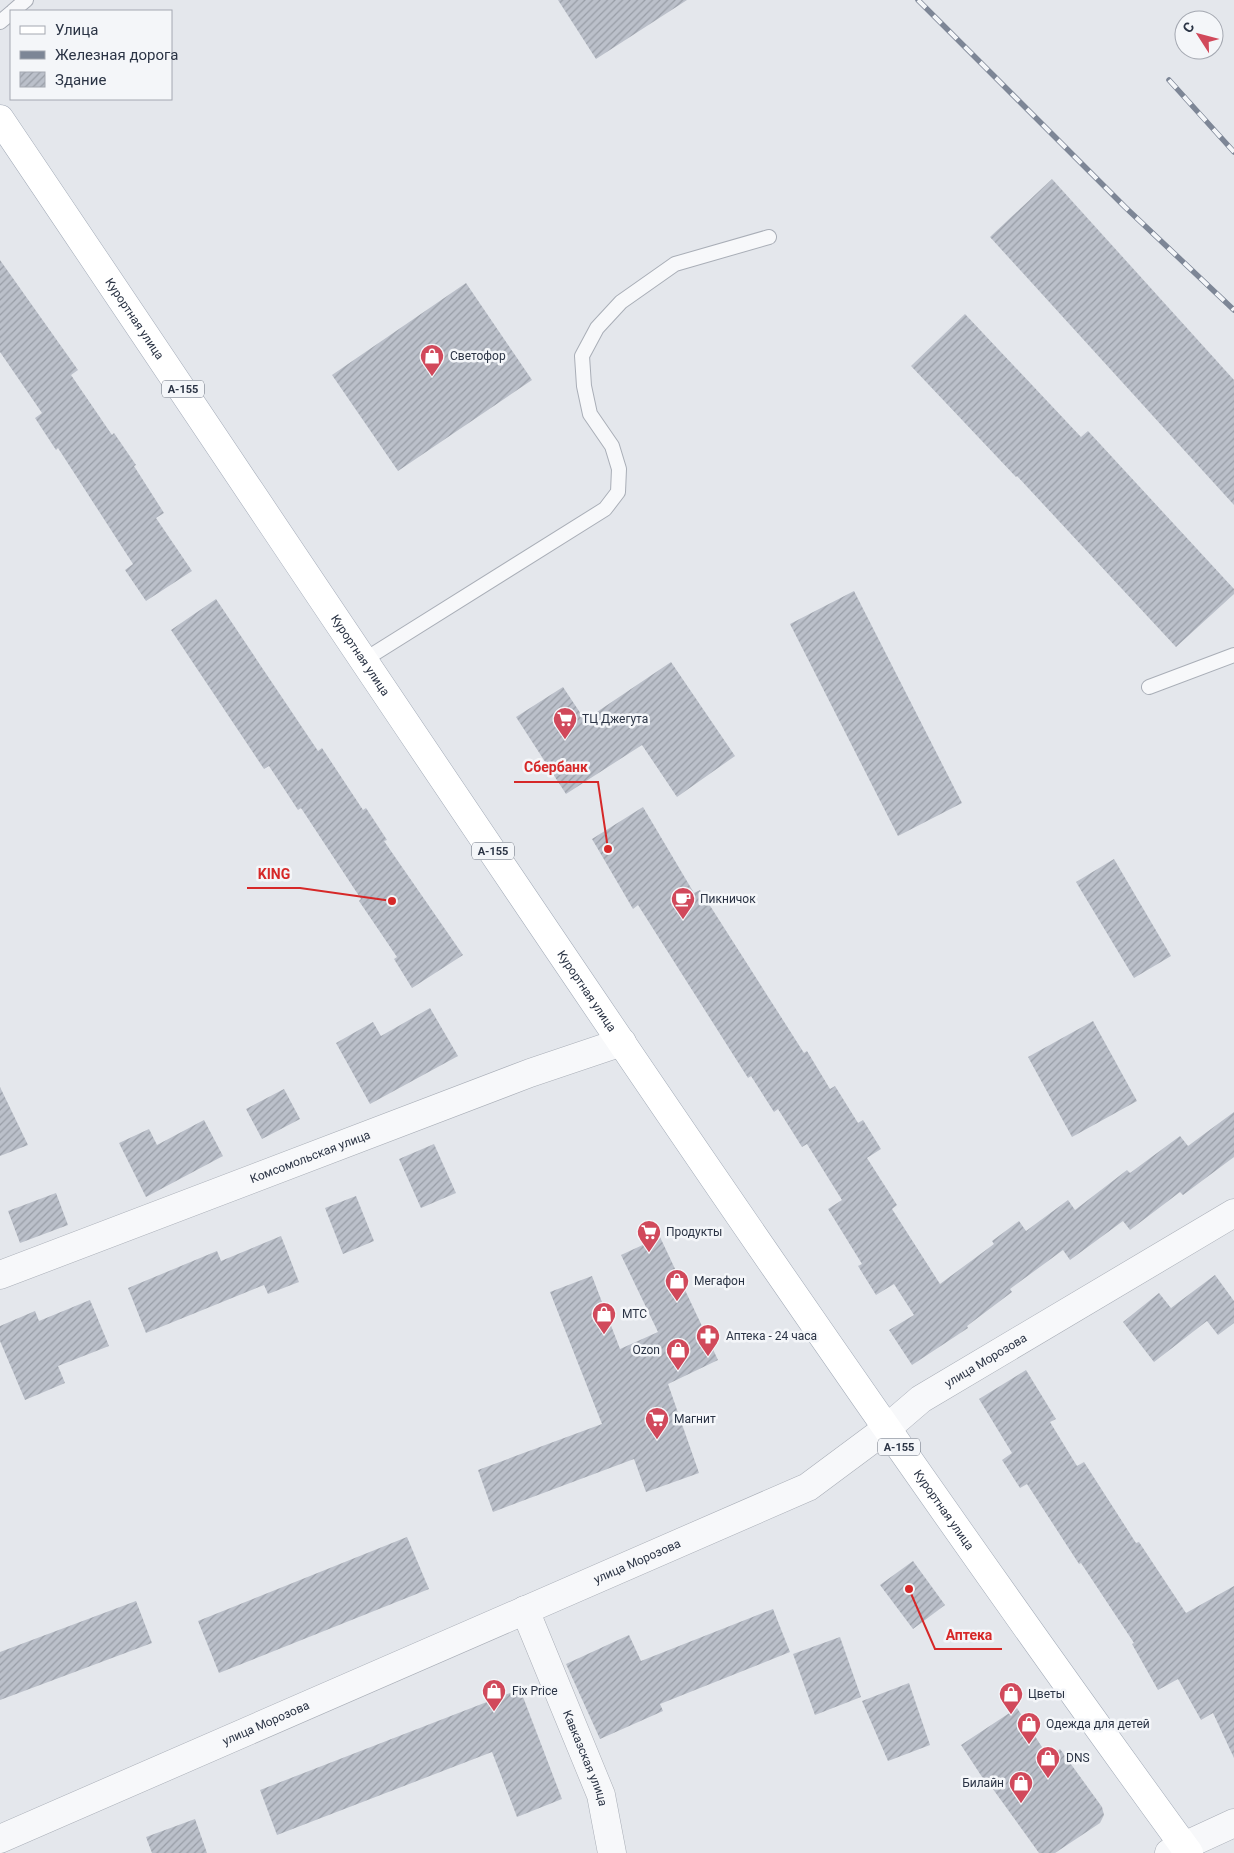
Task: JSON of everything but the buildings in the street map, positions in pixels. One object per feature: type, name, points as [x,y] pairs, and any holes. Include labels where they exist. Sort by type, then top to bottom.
[{"type":"main road","name":"Курортная улица","points":[[0,119],[622,1042],[886,1429],[1181,1851]]},
{"type":"street","name":"Комсомольская улица","points":[[0,1275],[530,1073],[622,1042]]},
{"type":"street","name":"улица Морозова","points":[[0,1839],[808,1487],[886,1429],[921,1399],[1234,1213]]},
{"type":"street","name":"Кавказская улица","points":[[525,1610],[601,1795],[612,1853]]},
{"type":"street","points":[[1181,1851],[1234,1823]]},
{"type":"lane","points":[[14,10],[26,0]]},
{"type":"lane","points":[[0,22],[10,14]]},
{"type":"lane","points":[[364,660],[605,510],[618,492],[620,469],[612,446],[590,414],[584,386],[582,356],[597,328],[621,302],[676,264],[769,237]]},
{"type":"lane","points":[[1149,687],[1234,655]]},
{"type":"railway","points":[[918,0],[1125,207],[1234,310]]},
{"type":"railway","points":[[1169,80],[1234,152]]},
{"type":"place","name":"Светофор","points":[[432,377]]},
{"type":"place","name":"ТЦ Джегута","points":[[565,740]]},
{"type":"place","name":"Сбербанк","points":[[608,849]]},
{"type":"place","name":"KING","points":[[392,901]]},
{"type":"place","name":"Пикничок","points":[[683,920]]},
{"type":"place","name":"Продукты","points":[[649,1253]]},
{"type":"place","name":"Мегафон","points":[[677,1302]]},
{"type":"place","name":"МТС","points":[[604,1335]]},
{"type":"place","name":"Аптека - 24 часа","points":[[708,1357]]},
{"type":"place","name":"Ozon","points":[[678,1371]]},
{"type":"place","name":"Магнит","points":[[657,1440]]},
{"type":"place","name":"Аптека","points":[[909,1589]]},
{"type":"place","name":"Fix Price","points":[[494,1712]]},
{"type":"place","name":"Цветы","points":[[1011,1715]]},
{"type":"place","name":"Одежда для детей","points":[[1029,1745]]},
{"type":"place","name":"DNS","points":[[1048,1779]]},
{"type":"place","name":"Билайн","points":[[1021,1804]]}]
